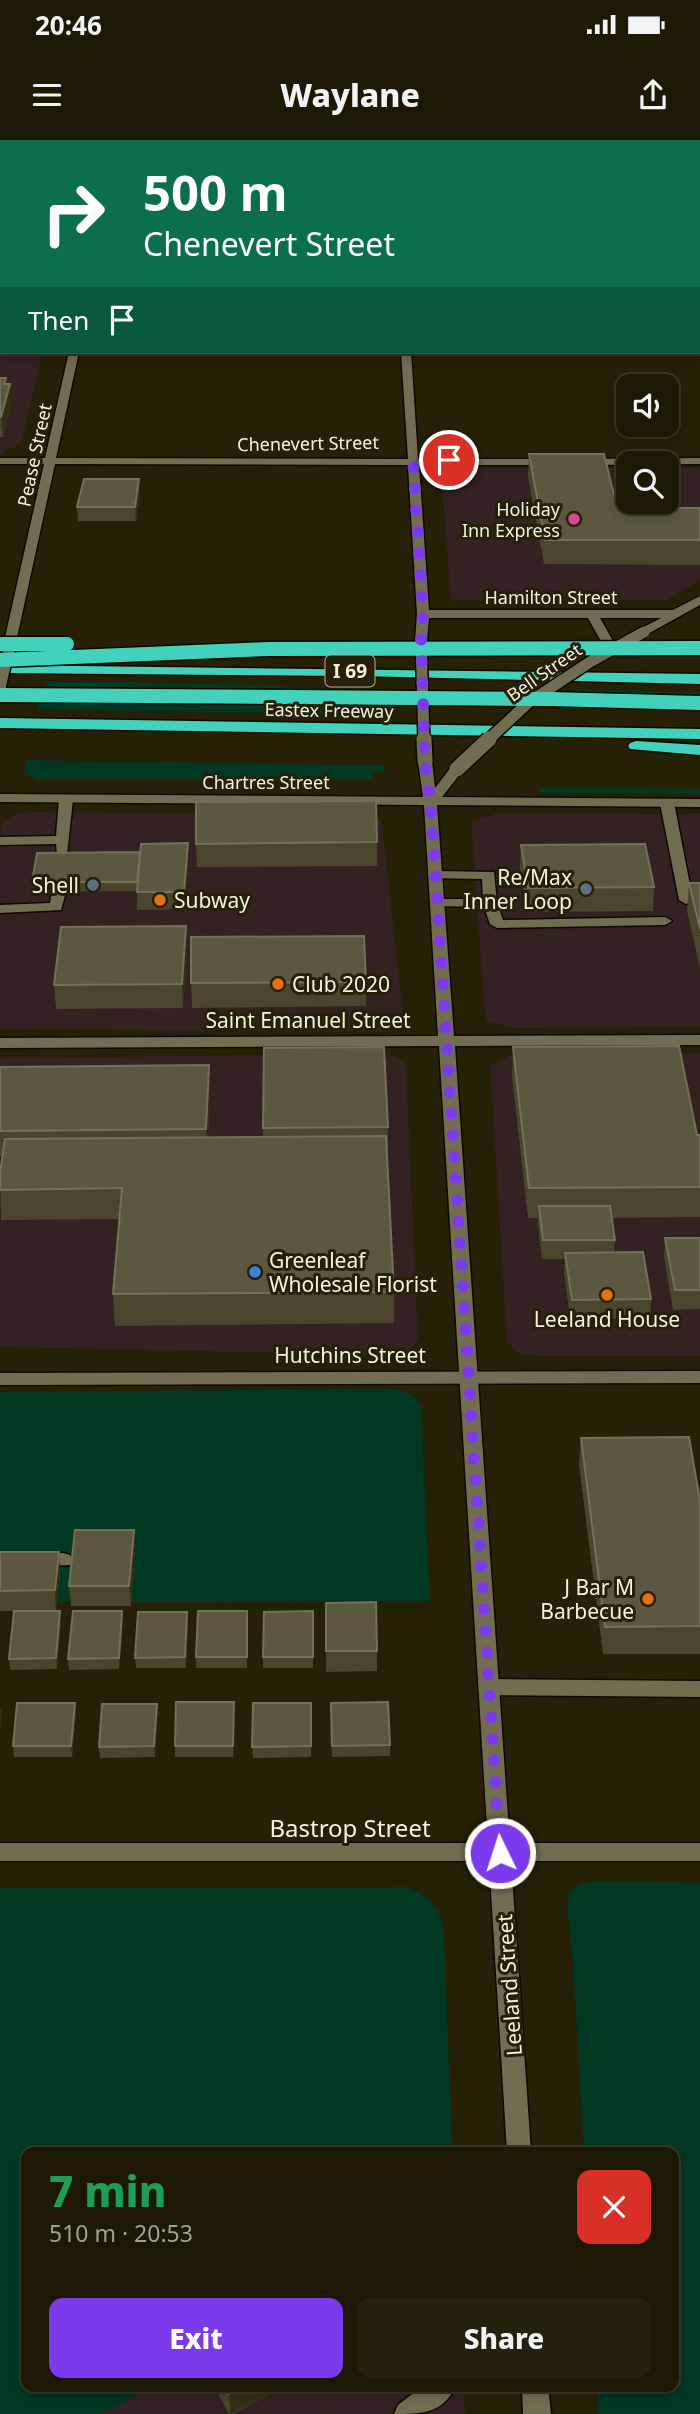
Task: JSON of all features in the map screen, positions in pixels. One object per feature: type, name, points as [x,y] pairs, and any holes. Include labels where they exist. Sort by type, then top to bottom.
[{"type":"highway","points":[[5,643],[269,649]]},
{"type":"highway","points":[[0,660],[269,649],[700,648]]},
{"type":"highway","name":"Eastex Freeway","points":[[0,669],[357,671],[700,679]]},
{"type":"highway","points":[[0,695],[509,698],[700,703]]},
{"type":"highway","name":"Eastex Freeway","points":[[0,723],[700,734]]},
{"type":"highway","points":[[333,730],[700,750]]},
{"type":"street","name":"Pease Street","points":[[0,688],[5,643],[16,617],[74,354]]},
{"type":"street","name":"Leeland Street","points":[[406,354],[423,614],[421,641],[425,761],[431,802],[519,2147]]},
{"type":"street","name":"Chenevert Street","points":[[0,461],[700,461]]},
{"type":"street","name":"Bell Street","points":[[431,802],[457,769],[529,702],[612,650],[700,600]]},
{"type":"street","name":"Hamilton Street","points":[[423,614],[678,614]]},
{"type":"street","points":[[592,614],[612,650]]},
{"type":"street","points":[[0,617],[16,617]]},
{"type":"street","name":"Chartres Street","points":[[0,799],[700,803]]},
{"type":"street","points":[[61,861],[66,799]]},
{"type":"street","points":[[667,803],[686,900]]},
{"type":"street","points":[[0,841],[63,840]]},
{"type":"street","points":[[435,875],[489,875],[490,902],[497,925],[666,921]]},
{"type":"street","points":[[0,909],[56,907],[59,892]]},
{"type":"street","points":[[437,903],[490,902]]},
{"type":"street","name":"Saint Emanuel Street","points":[[0,1043],[700,1040]]},
{"type":"street","name":"Hutchins Street","points":[[0,1379],[700,1377]]},
{"type":"street","points":[[0,1561],[63,1560]]},
{"type":"street","points":[[489,1687],[700,1689]]},
{"type":"street","name":"Bastrop Street","points":[[0,1852],[700,1852]]},
{"type":"street","points":[[408,2414],[436,2392]]},
{"type":"street","points":[[535,2392],[537,2414]]},
{"type":"shaded area","points":[[0,354],[40,354],[22,440],[14,448],[5,449],[3,455],[0,455]]},
{"type":"shaded area","points":[[449,467],[616,468],[616,514],[679,514],[679,468],[700,468],[700,580],[667,600],[451,600],[441,472]]},
{"type":"shaded area","points":[[19,813],[357,815],[377,818],[382,822],[404,1024],[399,1030],[389,1032],[0,1029],[0,837],[3,822]]},
{"type":"shaded area","points":[[495,814],[700,814],[700,1027],[514,1028],[488,1021],[485,1016],[471,821]]},
{"type":"shaded area","points":[[700,1053],[700,1356],[540,1356],[519,1353],[507,1342],[490,1066],[514,1054]]},
{"type":"shaded area","points":[[390,1055],[401,1059],[406,1065],[418,1339],[411,1350],[397,1355],[0,1347],[0,1058]]},
{"type":"shaded area","points":[[143,2392],[463,2392],[465,2414],[101,2414]]},
{"type":"green space","points":[[45,681],[260,685],[346,691],[48,687]]},
{"type":"green space","points":[[575,689],[700,692],[700,697],[569,694]]},
{"type":"green space","points":[[39,702],[384,705],[385,715],[37,709]]},
{"type":"green space","points":[[25,760],[386,766],[385,772],[373,772],[374,780],[39,780],[27,774]]},
{"type":"green space","points":[[541,787],[700,789],[700,794],[541,793]]},
{"type":"green space","points":[[386,1389],[407,1392],[415,1397],[421,1407],[430,1601],[0,1602],[0,1392]]},
{"type":"green space","points":[[583,1883],[700,1883],[700,2414],[598,2414],[597,2392],[679,2392],[679,2147],[584,2147],[567,1905],[569,1892]]},
{"type":"green space","points":[[409,1887],[431,1902],[439,1912],[444,1926],[452,2147],[21,2147],[21,2392],[143,2392],[101,2414],[0,2414],[0,1888]]},
{"type":"building","points":[[0,378],[6,378],[4,384],[10,384],[1,417],[0,417]]},
{"type":"building","points":[[529,454],[604,454],[616,499],[616,514],[679,514],[679,508],[700,508],[700,540],[545,540]]},
{"type":"building","points":[[84,479],[139,479],[135,507],[77,507]]},
{"type":"building","points":[[376,801],[377,842],[196,844],[196,802]]},
{"type":"building","points":[[188,843],[184,892],[137,892],[141,844]]},
{"type":"building","points":[[645,844],[654,887],[528,888],[521,845]]},
{"type":"building","points":[[140,852],[137,882],[32,882],[37,853]]},
{"type":"building","points":[[689,883],[700,883],[700,929]]},
{"type":"building","points":[[186,926],[182,984],[54,985],[61,927]]},
{"type":"building","points":[[364,936],[366,982],[191,983],[191,937]]},
{"type":"building","points":[[679,1046],[697,1135],[700,1135],[700,1187],[529,1188],[513,1047]]},
{"type":"building","points":[[384,1047],[388,1127],[263,1128],[264,1048]]},
{"type":"building","points":[[209,1065],[206,1129],[0,1131],[0,1067]]},
{"type":"building","name":"Greenleaf Wholesale Florist","points":[[386,1136],[394,1292],[113,1294],[122,1188],[0,1190],[5,1139]]},
{"type":"building","points":[[539,1206],[610,1206],[615,1240],[543,1240]]},
{"type":"building","points":[[665,1238],[700,1238],[700,1290],[675,1290]]},
{"type":"building","points":[[643,1252],[651,1299],[572,1300],[565,1253]]},
{"type":"building","name":"J Bar M Barbecue","points":[[689,1437],[700,1501],[700,1626],[605,1627],[581,1438]]},
{"type":"building","points":[[75,1530],[134,1530],[129,1586],[69,1586]]},
{"type":"building","points":[[0,1552],[59,1552],[55,1590],[0,1591]]},
{"type":"building","points":[[376,1602],[377,1651],[326,1651],[326,1603]]},
{"type":"building","points":[[14,1611],[60,1611],[56,1658],[9,1659]]},
{"type":"building","points":[[73,1611],[122,1611],[119,1658],[68,1659]]},
{"type":"building","points":[[198,1611],[247,1611],[247,1657],[196,1657]]},
{"type":"building","points":[[313,1611],[313,1657],[263,1657],[264,1612]]},
{"type":"building","points":[[138,1612],[187,1612],[185,1657],[135,1658]]},
{"type":"building","points":[[176,1702],[234,1702],[233,1746],[175,1746]]},
{"type":"building","points":[[388,1702],[390,1745],[332,1746],[331,1703]]},
{"type":"building","points":[[17,1703],[75,1703],[71,1746],[13,1746]]},
{"type":"building","points":[[253,1703],[311,1703],[311,1746],[252,1747]]},
{"type":"building","points":[[102,1704],[157,1704],[154,1746],[99,1747]]},
{"type":"place","name":"Holiday Inn Express","points":[[574,519]]},
{"type":"place","name":"Shell","points":[[93,885]]},
{"type":"place","name":"Re/Max Inner Loop","points":[[586,889]]},
{"type":"place","name":"Subway","points":[[160,900]]},
{"type":"place","name":"Club 2020","points":[[278,984]]},
{"type":"place","name":"Greenleaf Wholesale Florist","points":[[255,1272]]},
{"type":"place","name":"Leeland House","points":[[607,1295]]},
{"type":"place","name":"J Bar M Barbecue","points":[[648,1599]]},
{"type":"route","points":[[449,460],[413,460],[423,614],[421,641],[425,761],[431,802],[500,1853]]}]
